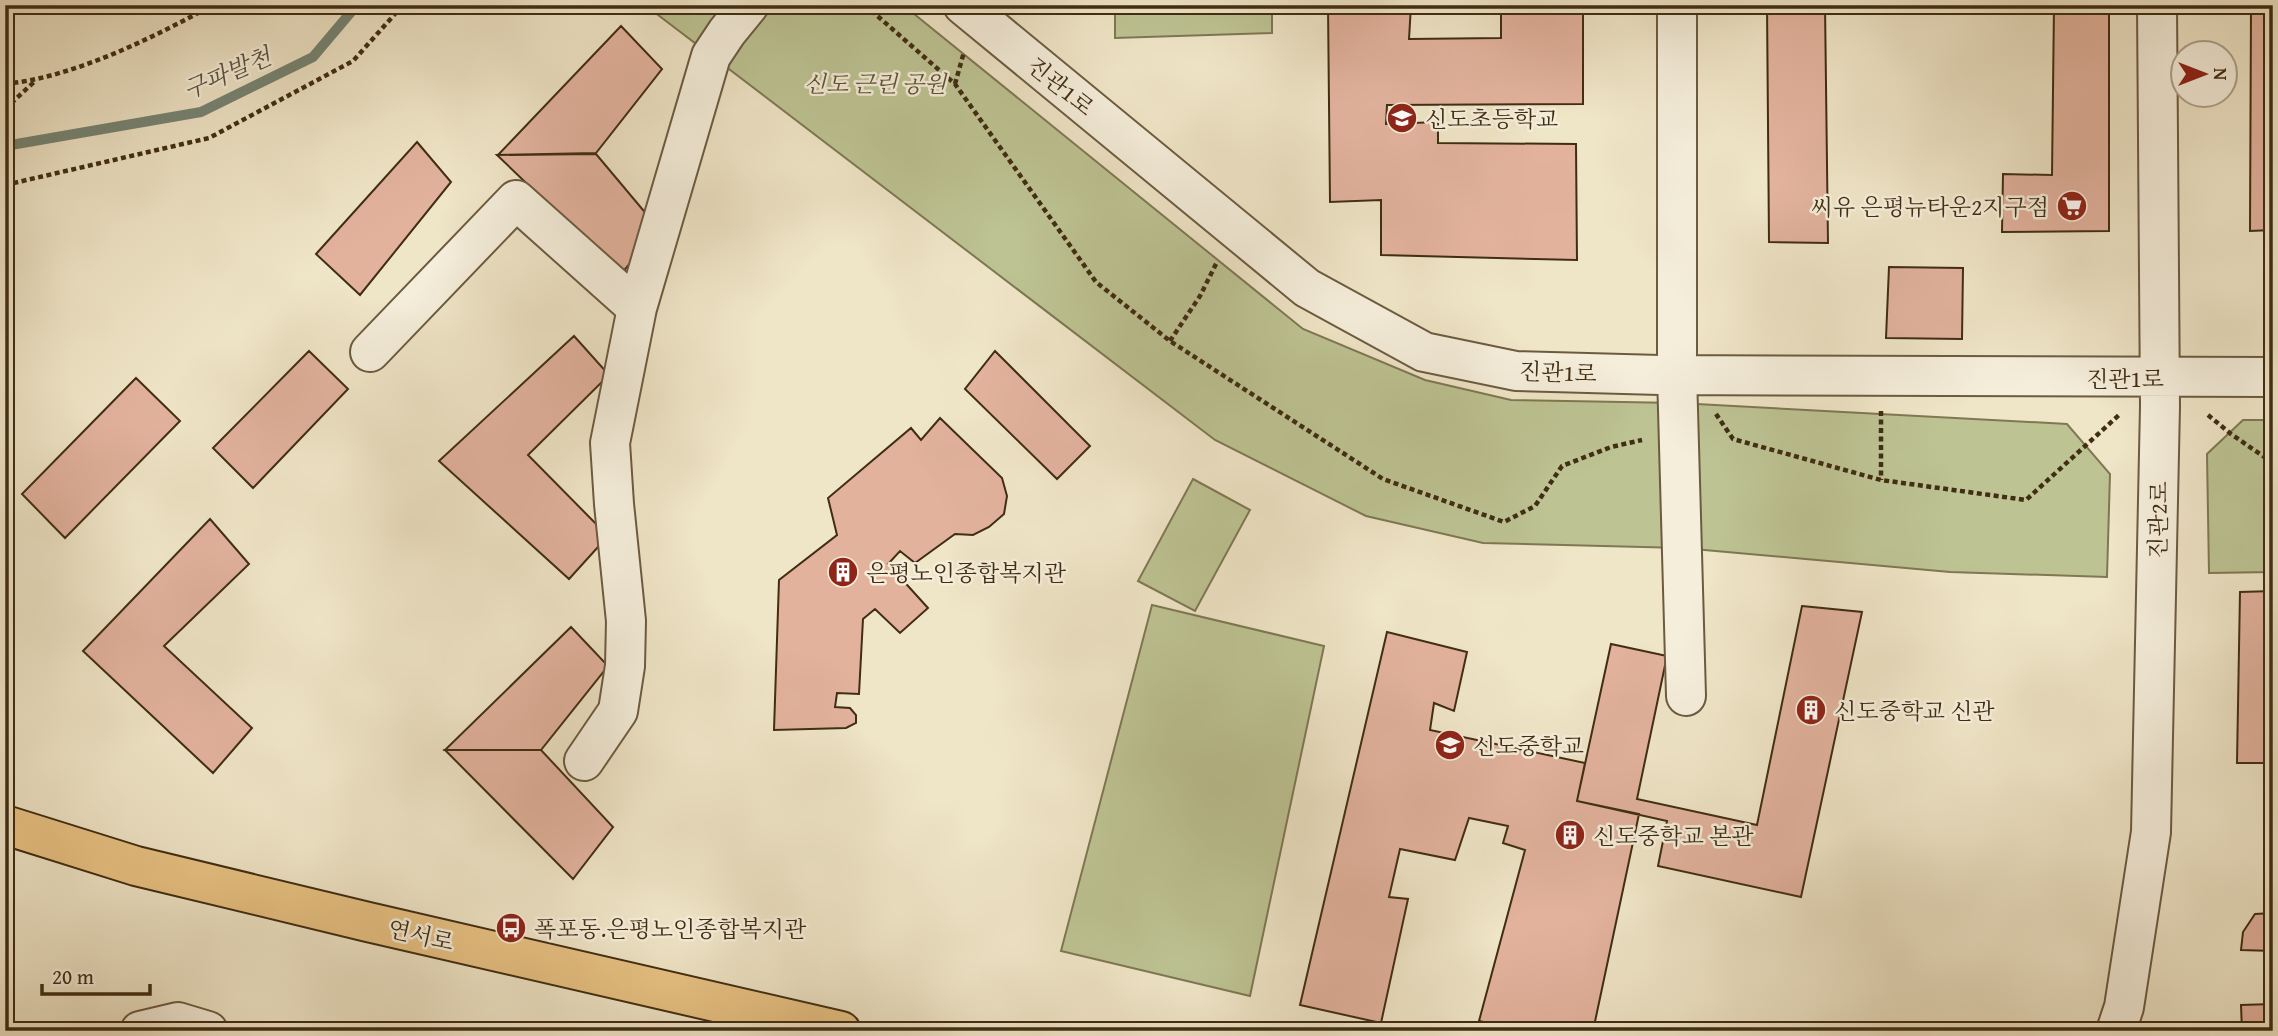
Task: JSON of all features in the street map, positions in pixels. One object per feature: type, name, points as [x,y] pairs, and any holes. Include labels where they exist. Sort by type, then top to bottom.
[{"type":"main road","name":"연서로","points":[[5,825],[149,869],[841,1031]]},
{"type":"street","points":[[584,761],[618,711],[625,666],[626,621],[610,443],[637,308],[711,56],[749,5]]},
{"type":"street","name":"진관1로","points":[[963,5],[1307,288],[1424,352],[1516,371],[2273,377]]},
{"type":"street","points":[[1677,5],[1677,374],[1686,696]]},
{"type":"street","name":"진관2로","points":[[2116,1031],[2124,1007],[2151,832],[2160,378],[2157,5]]},
{"type":"street","points":[[370,352],[516,200],[637,308]]},
{"type":"street","points":[[140,1031],[178,1022],[208,1031]]},
{"type":"path","points":[[5,83],[35,81],[148,40],[213,5]]},
{"type":"path","points":[[5,185],[209,138],[353,61],[403,5]]},
{"type":"path","points":[[865,5],[955,83],[1097,282],[1170,341],[1383,479],[1504,522],[1535,506],[1562,466],[1611,447],[1642,440],[1647,428]]},
{"type":"path","points":[[955,83],[965,48]]},
{"type":"path","points":[[5,109],[35,81]]},
{"type":"path","points":[[1170,341],[1200,296],[1222,256]]},
{"type":"path","points":[[1881,401],[1881,480]]},
{"type":"path","points":[[1710,405],[1733,439],[1881,480],[2026,500],[2127,408]]},
{"type":"path","points":[[2205,412],[2273,463]]},
{"type":"green space","name":"신도 근린 공원","points":[[645,5],[903,5],[1303,329],[1425,380],[1511,400],[1678,403],[2067,424],[2110,474],[2107,577],[1950,572],[1682,548],[1483,543],[1366,516],[1215,440]]},
{"type":"green space","points":[[1115,5],[1272,5],[1272,33],[1115,38]]},
{"type":"green space","points":[[2243,420],[2273,420],[2273,572],[2209,573],[2207,454]]},
{"type":"green space","points":[[1193,479],[1250,510],[1195,611],[1138,581]]},
{"type":"green space","points":[[1152,605],[1324,646],[1250,996],[1061,951]]},
{"type":"building","points":[[1328,5],[1411,5],[1409,39],[1501,38],[1501,5],[1583,5],[1583,104],[1387,105],[1386,124],[1438,122],[1438,143],[1576,144],[1577,260],[1381,255],[1381,200],[1330,202]]},
{"type":"building","points":[[1767,5],[1825,5],[1828,243],[1769,242]]},
{"type":"building","points":[[2054,5],[2109,5],[2109,231],[2002,232],[2003,174],[2052,175]]},
{"type":"building","points":[[2251,5],[2273,5],[2273,230],[2250,231]]},
{"type":"building","points":[[621,26],[662,69],[596,153],[498,155]]},
{"type":"building","points":[[417,142],[451,182],[360,295],[316,254]]},
{"type":"building","points":[[596,154],[659,229],[621,274],[497,155]]},
{"type":"building","points":[[1889,267],[1963,268],[1962,339],[1886,338]]},
{"type":"building","points":[[574,336],[609,375],[528,455],[608,536],[569,579],[439,461]]},
{"type":"building","points":[[309,351],[348,389],[253,488],[213,448]]},
{"type":"building","points":[[995,351],[1090,446],[1057,479],[965,389]]},
{"type":"building","points":[[136,378],[180,421],[65,538],[22,494]]},
{"type":"building","name":"은평노인종합복지관","points":[[940,418],[1002,478],[1007,496],[1004,514],[989,527],[973,535],[955,534],[915,563],[900,551],[888,564],[928,608],[900,633],[875,609],[863,619],[859,694],[837,693],[835,707],[850,708],[856,715],[856,723],[846,728],[774,730],[779,580],[837,535],[828,498],[911,428],[921,440]]},
{"type":"building","points":[[210,519],[249,564],[164,646],[252,728],[213,773],[83,651]]},
{"type":"building","points":[[2273,591],[2273,763],[2237,763],[2240,592]]},
{"type":"building","name":"신도중학교 신관","points":[[1802,606],[1862,612],[1801,897],[1658,866],[1667,821],[1577,801],[1611,644],[1667,656],[1637,799],[1757,825]]},
{"type":"building","points":[[571,627],[608,666],[541,750],[445,750]]},
{"type":"building","name":"신도중학교 본관","points":[[1387,632],[1467,652],[1454,711],[1434,703],[1430,730],[1585,763],[1577,801],[1639,814],[1593,1031],[1525,1031],[1479,1021],[1525,850],[1503,843],[1508,826],[1469,818],[1455,860],[1400,849],[1389,897],[1408,899],[1381,1023],[1300,1005]]},
{"type":"building","points":[[445,750],[541,750],[613,827],[573,879]]},
{"type":"building","points":[[2273,913],[2273,951],[2241,950],[2243,932],[2255,914]]},
{"type":"building","points":[[2273,1004],[2273,1031],[2242,1031],[2241,1005]]},
{"type":"waterway","name":"구파발천","points":[[5,146],[201,112],[313,57],[357,5]]},
{"type":"place","name":"신도초등학교","points":[[1402,118]]},
{"type":"place","name":"씨유 은평뉴타운2지구점","points":[[2072,206]]},
{"type":"place","name":"은평노인종합복지관","points":[[843,572]]},
{"type":"place","name":"신도중학교 신관","points":[[1811,710]]},
{"type":"place","name":"신도중학교","points":[[1450,745]]},
{"type":"place","name":"신도중학교 본관","points":[[1570,835]]},
{"type":"place","name":"폭포동.은평노인종합복지관","points":[[511,928]]}]
